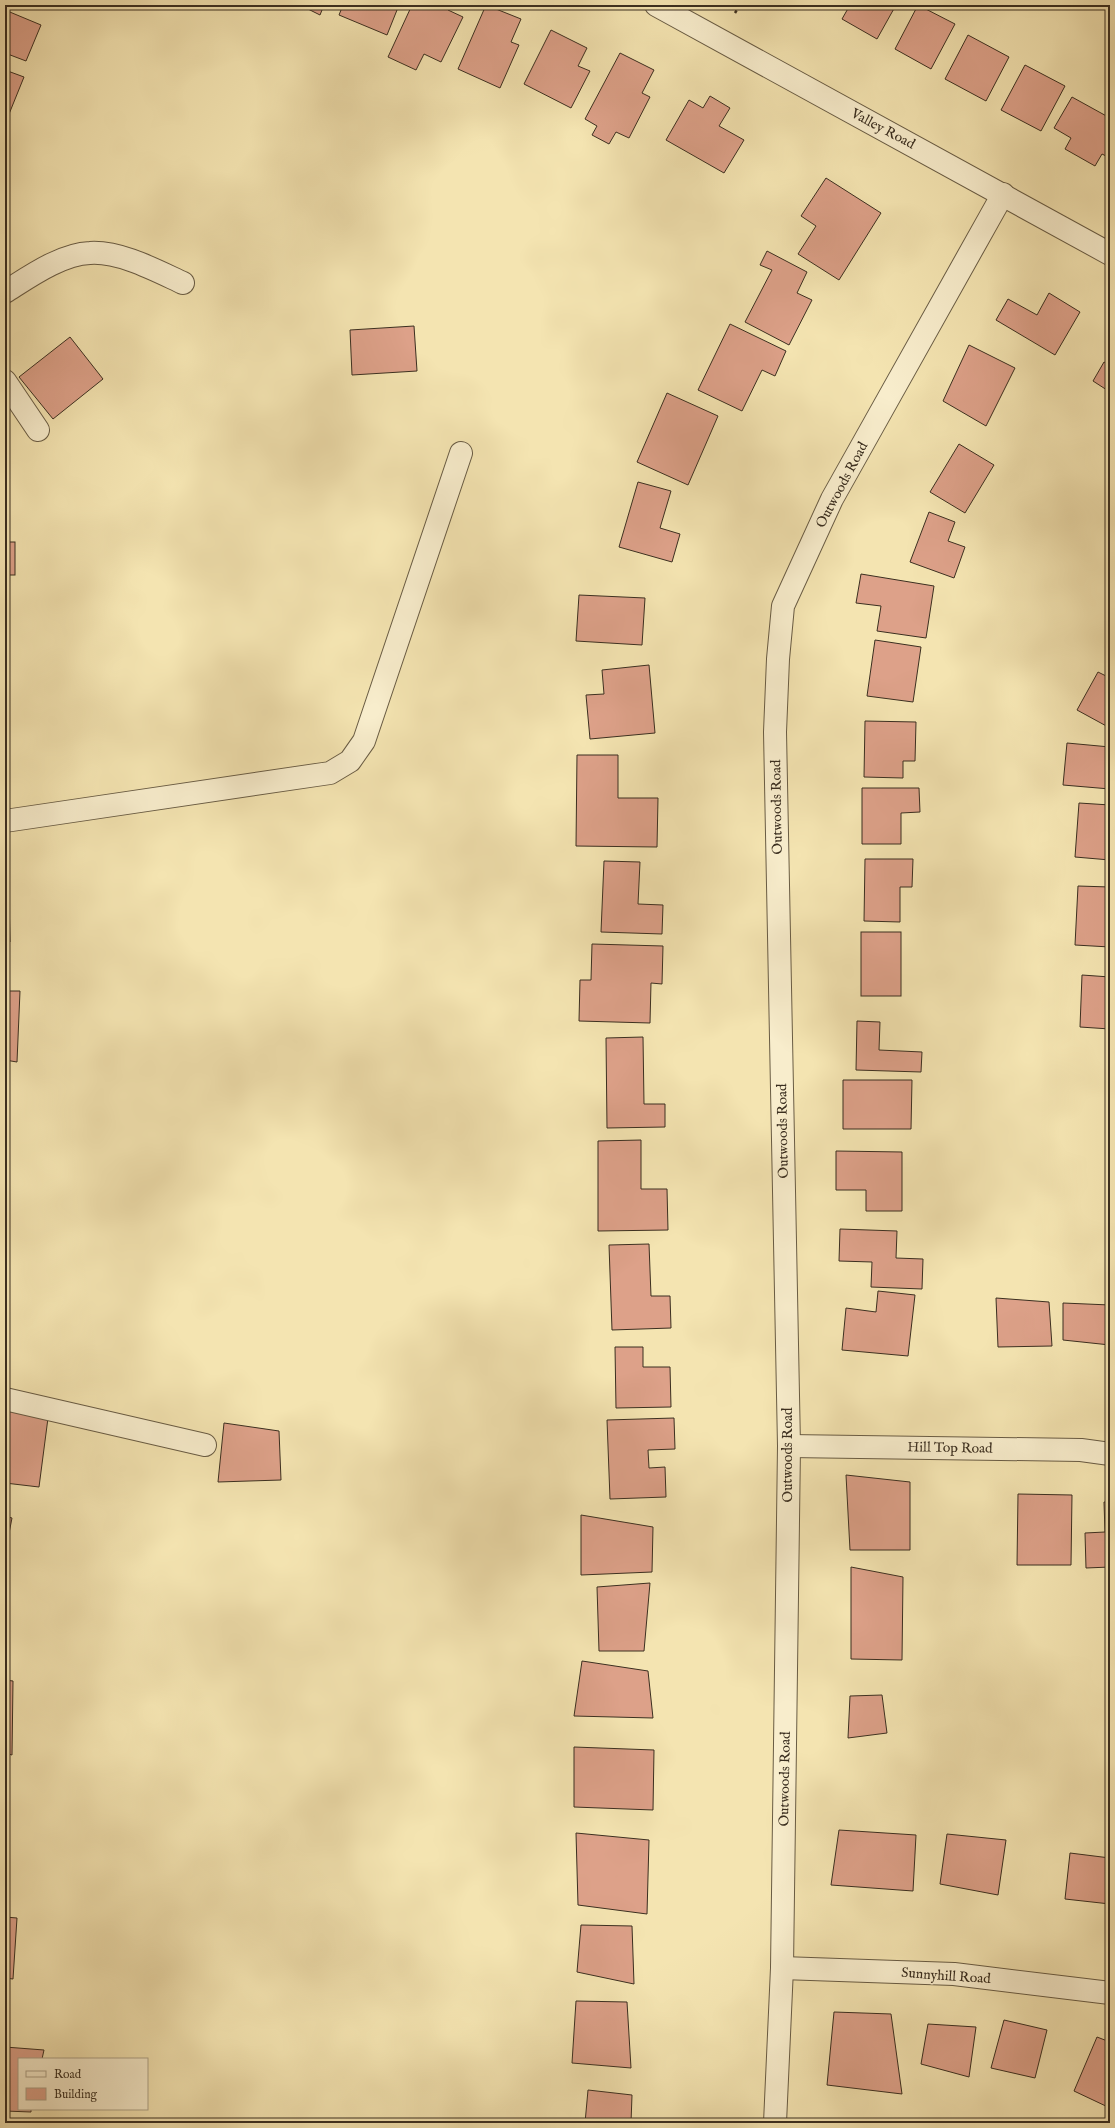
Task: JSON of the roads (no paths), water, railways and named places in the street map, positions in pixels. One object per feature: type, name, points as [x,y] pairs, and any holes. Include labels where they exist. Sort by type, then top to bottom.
[{"type":"street","name":"Valley Road","points":[[656,5],[1110,254]]},
{"type":"street","name":"Outwoods Road","points":[[775,2123],[782,1968],[789,1446],[775,732],[778,659],[783,606],[832,499],[1003,194]]},
{"type":"street","points":[[5,292],[51,264],[90,252],[129,258],[183,283]]},
{"type":"street","points":[[5,381],[38,430]]},
{"type":"street","points":[[5,821],[330,773],[350,761],[364,741],[461,453]]},
{"type":"street","points":[[5,1400],[205,1445]]},
{"type":"street","name":"Hill Top Road","points":[[789,1446],[1080,1450],[1110,1454]]},
{"type":"street","name":"Sunnyhill Road","points":[[782,1968],[954,1974],[1110,1993]]}]
